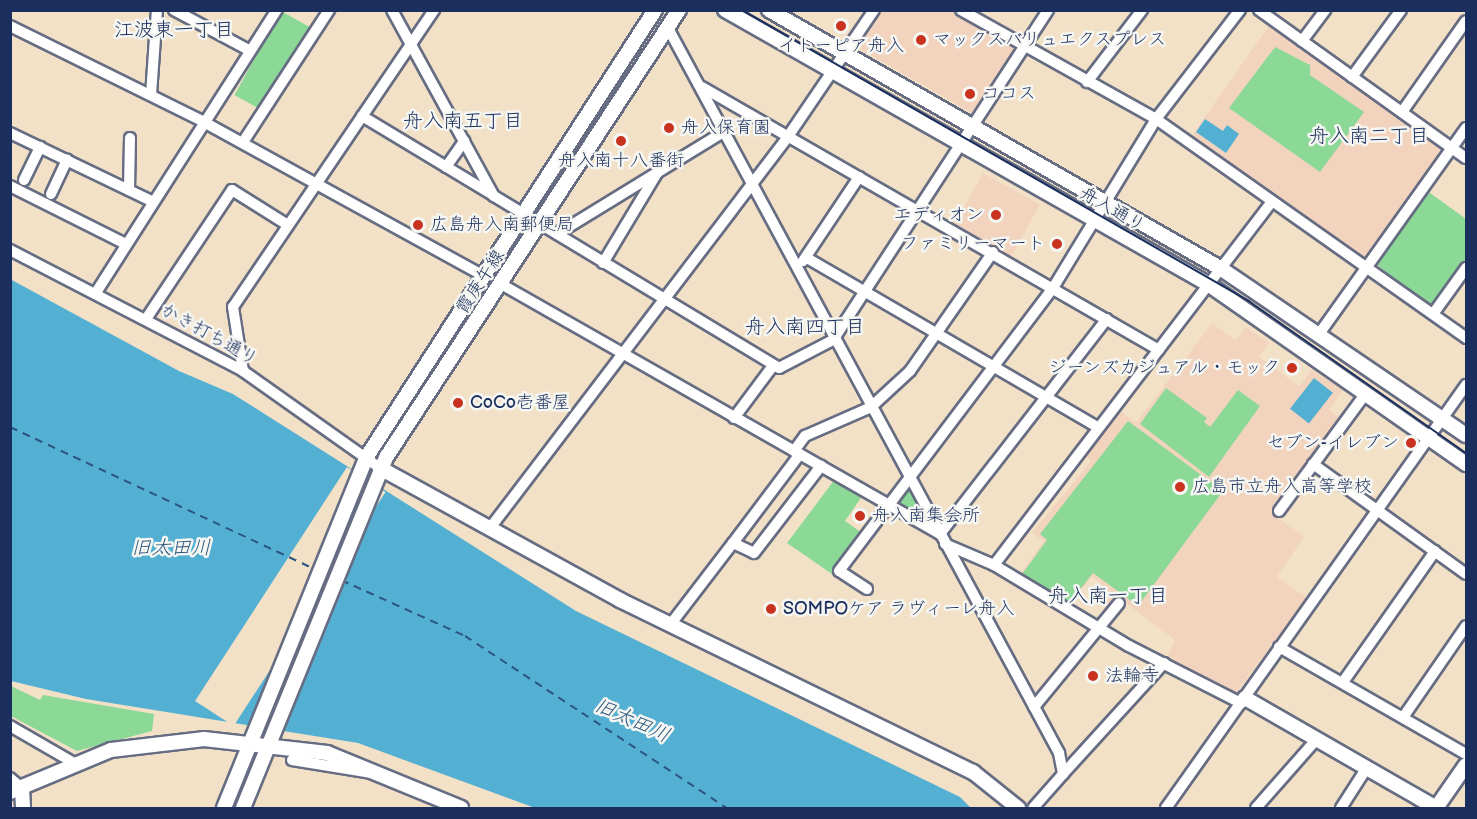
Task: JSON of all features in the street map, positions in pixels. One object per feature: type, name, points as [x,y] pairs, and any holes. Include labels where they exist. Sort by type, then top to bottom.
[{"type":"street","points":[[151,95],[157,10]]},
{"type":"street","points":[[174,10],[249,50]]},
{"type":"street","points":[[97,291],[202,121],[277,10]]},
{"type":"street","points":[[243,142],[329,10]]},
{"type":"street","points":[[392,10],[494,195]]},
{"type":"street","points":[[243,371],[233,307],[286,224],[434,10]]},
{"type":"street","points":[[224,808],[366,458],[655,10]]},
{"type":"street","name":"霞庚午線","points":[[272,738],[380,468],[679,10]]},
{"type":"street","name":"舟入通り","points":[[725,10],[1208,284],[1467,464]]},
{"type":"street","name":"舟入通り","points":[[770,10],[1220,268],[1467,435]]},
{"type":"street","points":[[490,528],[789,135],[873,10]]},
{"type":"street","points":[[735,418],[772,367],[833,340],[919,211],[1023,44],[1048,10]]},
{"type":"street","points":[[1087,82],[1142,10]]},
{"type":"street","points":[[867,589],[839,571],[1053,288],[1156,119],[1240,10]]},
{"type":"street","points":[[1259,10],[1467,158]]},
{"type":"street","points":[[1302,41],[1326,10]]},
{"type":"street","points":[[1352,77],[1401,10]]},
{"type":"street","points":[[962,11],[1156,119],[1467,338]]},
{"type":"street","points":[[1402,112],[1467,21]]},
{"type":"street","points":[[10,26],[243,142],[484,276]]},
{"type":"street","points":[[668,28],[753,182],[833,340],[910,476],[1059,753],[1063,774]]},
{"type":"street","points":[[702,87],[993,252],[1159,350]]},
{"type":"street","points":[[362,116],[772,367]]},
{"type":"street","points":[[1319,334],[1467,128]]},
{"type":"street","points":[[557,234],[725,131]]},
{"type":"street","points":[[10,133],[151,201]]},
{"type":"street","points":[[129,190],[130,138]]},
{"type":"street","points":[[446,167],[464,141]]},
{"type":"street","points":[[24,180],[40,147]]},
{"type":"street","points":[[51,194],[67,160]]},
{"type":"street","points":[[603,263],[657,173]]},
{"type":"street","points":[[796,266],[807,258],[858,177]]},
{"type":"street","points":[[10,186],[126,244]]},
{"type":"street","points":[[147,319],[232,190],[286,224]]},
{"type":"street","points":[[994,565],[1097,427],[1272,202]]},
{"type":"street","name":"かき打ち通り","points":[[10,250],[97,291],[243,371],[380,468]]},
{"type":"street","points":[[670,625],[733,543],[797,453],[805,436],[871,407],[938,334],[993,252]]},
{"type":"street","points":[[807,258],[1097,427]]},
{"type":"street","points":[[1434,314],[1467,268]]},
{"type":"street","points":[[501,284],[820,466],[942,539],[994,565],[1164,663],[1243,701],[1436,808],[1467,765]]},
{"type":"street","points":[[942,539],[1044,397],[1107,319]]},
{"type":"street","points":[[1171,807],[1279,647],[1467,385]]},
{"type":"street","points":[[1278,511],[1366,393]]},
{"type":"street","points":[[1313,464],[1467,574]]},
{"type":"street","points":[[733,543],[754,553],[820,466]]},
{"type":"street","points":[[380,468],[670,625],[973,772],[1018,808]]},
{"type":"street","points":[[1343,682],[1435,551]]},
{"type":"street","points":[[1034,707],[1101,628],[1119,603]]},
{"type":"street","points":[[1404,716],[1467,626]]},
{"type":"street","points":[[1279,647],[1404,716],[1467,754]]},
{"type":"street","points":[[1033,808],[1164,663]]},
{"type":"street","points":[[10,726],[74,763]]},
{"type":"street","points":[[243,808],[272,738]]},
{"type":"street","points":[[16,790],[74,763],[143,743],[250,742],[272,738],[377,770],[460,808]]},
{"type":"street","points":[[1257,808],[1316,740]]},
{"type":"street","points":[[292,760],[367,775],[377,770]]},
{"type":"street","points":[[1341,808],[1366,769]]},
{"type":"street","points":[[10,778],[23,808]]},
{"type":"shaded area","points":[[952,10],[1016,45],[974,114],[855,46],[878,11]]},
{"type":"shaded area","points":[[1270,24],[1445,147],[1365,261],[1190,139]]},
{"type":"shaded area","name":"エディオン","points":[[983,173],[1040,205],[1010,258],[953,226]]},
{"type":"shaded area","name":"広島市立舟入高等学校","points":[[1212,323],[1235,340],[1246,327],[1269,343],[1259,357],[1299,386],[1312,370],[1343,390],[1329,410],[1341,419],[1271,513],[1304,537],[1277,577],[1307,598],[1234,695],[1166,659],[1175,640],[1117,596],[1107,607],[1096,600],[1105,587],[1092,577],[1070,604],[1020,574],[1044,541],[1032,533],[1091,461],[1085,455],[1105,429],[1104,423],[1116,408],[1136,423]]},
{"type":"green space","points":[[281,11],[314,29],[268,113],[234,95]]},
{"type":"green space","points":[[1275,47],[1310,65],[1310,75],[1364,112],[1320,172],[1229,108]]},
{"type":"green space","points":[[1426,190],[1466,219],[1466,262],[1435,306],[1429,307],[1375,263]]},
{"type":"green space","points":[[1166,388],[1207,418],[1204,422],[1210,427],[1238,390],[1260,406],[1209,477],[1140,424]]},
{"type":"green space","points":[[1128,421],[1223,491],[1138,606],[1093,573],[1070,602],[1022,574],[1047,540],[1040,534]]},
{"type":"green space","points":[[835,479],[863,495],[845,521],[862,533],[832,574],[787,543]]},
{"type":"green space","points":[[907,487],[928,518],[926,520],[897,504]]},
{"type":"green space","points":[[11,686],[40,700],[43,695],[154,714],[152,731],[77,751],[11,716]]},
{"type":"water","points":[[1205,119],[1223,131],[1227,125],[1239,134],[1226,153],[1196,132]]},
{"type":"water","name":"旧太田川","points":[[10,279],[179,371],[233,394],[576,611],[960,797],[971,808],[535,808],[358,743],[86,699],[11,681]]},
{"type":"water","points":[[1314,378],[1333,393],[1309,424],[1290,409]]},
{"type":"pier","points":[[347,467],[386,492],[234,726],[195,701]]},
{"type":"ferry route","points":[[10,427],[315,569]]},
{"type":"ferry route","points":[[341,580],[465,636],[727,808]]},
{"type":"tram line","points":[[742,10],[1249,301],[1466,453]]},
{"type":"place","name":"イトーピア舟入","points":[[841,26]]},
{"type":"place","name":"マックスバリュエクスプレス","points":[[921,40]]},
{"type":"place","name":"ココス","points":[[970,94]]},
{"type":"place","name":"舟入保育園","points":[[669,128]]},
{"type":"place","name":"舟入南十八番街","points":[[621,141]]},
{"type":"place","name":"エディオン","points":[[996,215]]},
{"type":"place","name":"広島舟入南郵便局","points":[[418,225]]},
{"type":"place","name":"ファミリーマート","points":[[1057,244]]},
{"type":"place","name":"ジーンズカジュアル・モック","points":[[1292,368]]},
{"type":"place","name":"CoCo壱番屋","points":[[458,403]]},
{"type":"place","name":"セブン-イレブン","points":[[1411,443]]},
{"type":"place","name":"広島市立舟入高等学校","points":[[1180,487]]},
{"type":"place","name":"舟入南集会所","points":[[860,516]]},
{"type":"place","name":"SOMPOケア ラヴィーレ舟入","points":[[771,609]]},
{"type":"place","name":"法輪寺","points":[[1093,676]]},
{"type":"district","name":"江波東一丁目","points":[[174,30]]},
{"type":"district","name":"舟入南五丁目","points":[[463,121]]},
{"type":"district","name":"舟入南二丁目","points":[[1369,136]]},
{"type":"district","name":"舟入南四丁目","points":[[805,327]]},
{"type":"district","name":"舟入南一丁目","points":[[1108,596]]}]
